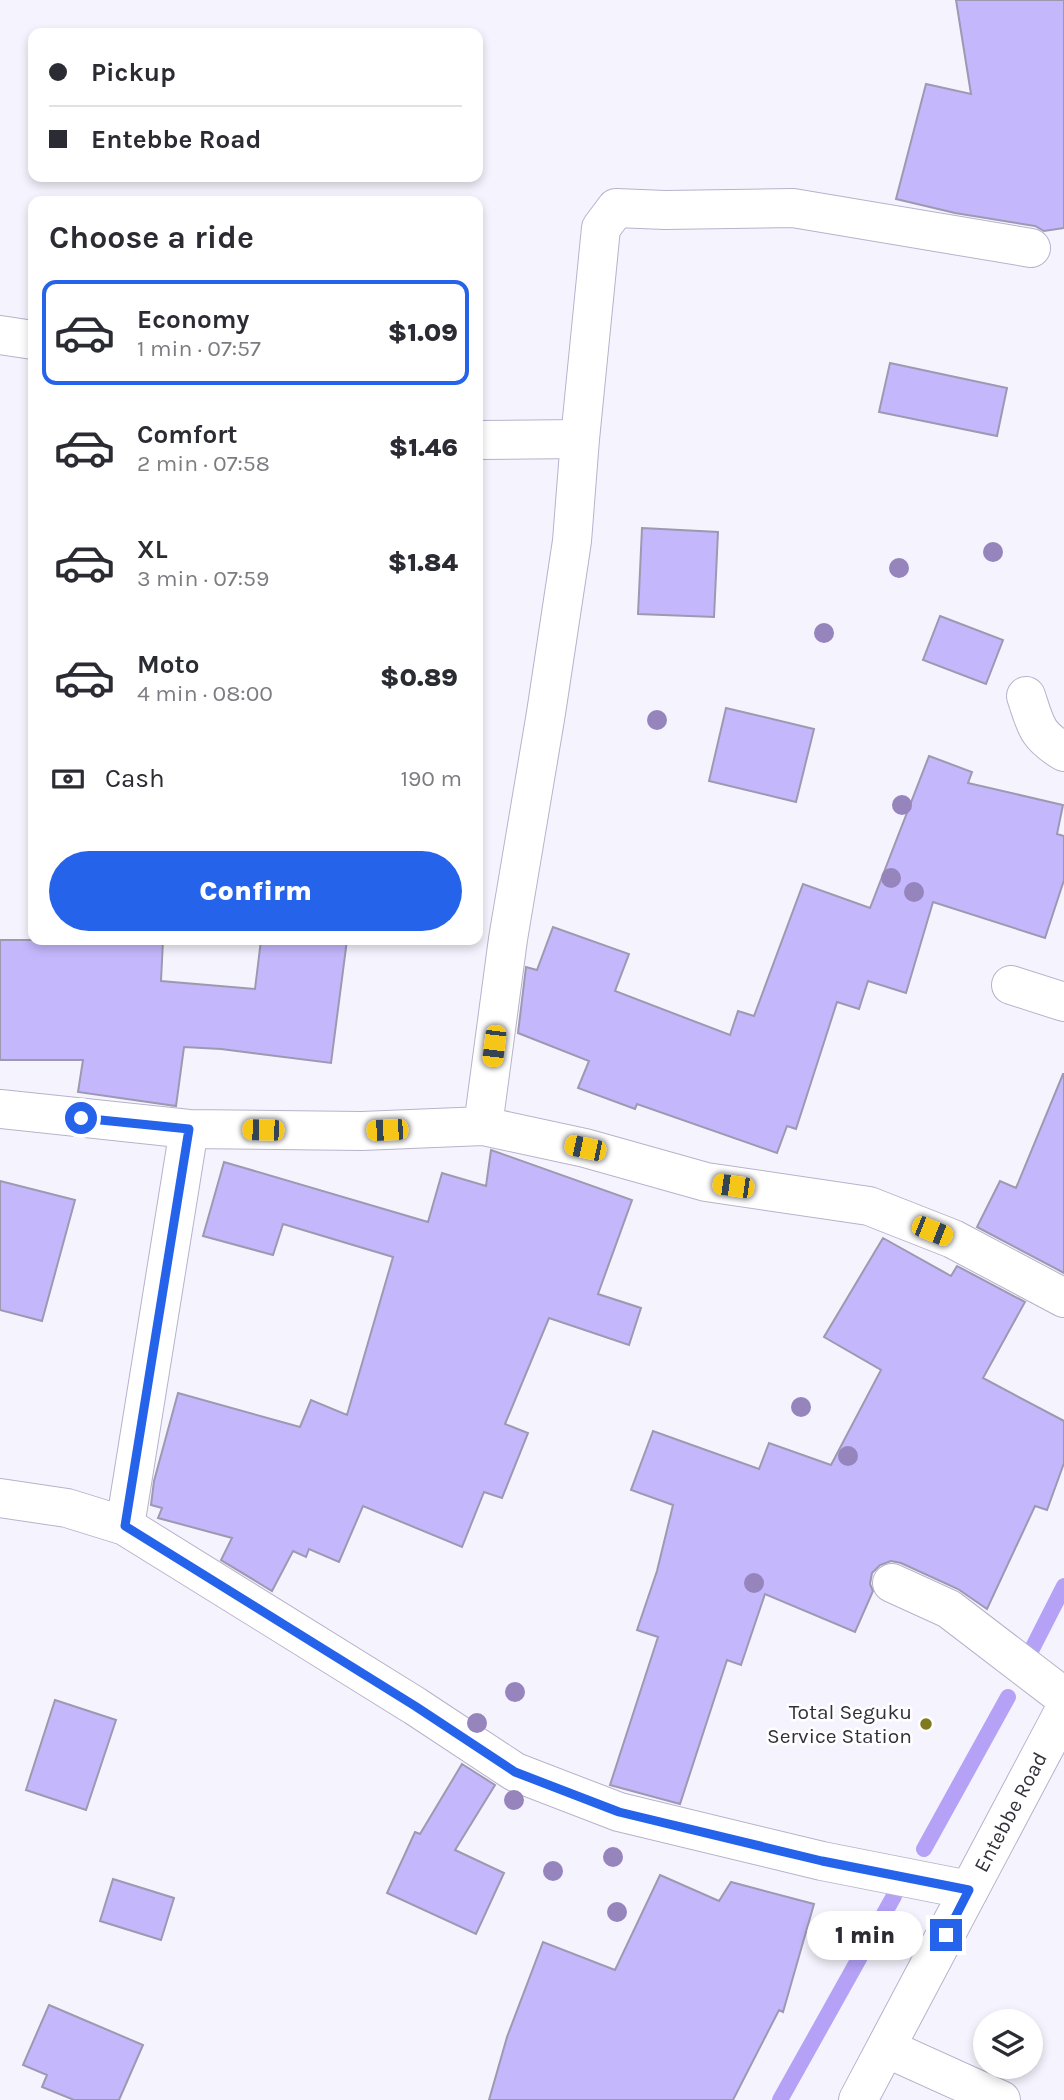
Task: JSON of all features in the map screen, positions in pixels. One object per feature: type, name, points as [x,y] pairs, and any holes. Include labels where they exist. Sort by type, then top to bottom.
[{"type":"street","points":[[483,1126],[508,939],[547,713],[572,541],[601,228],[617,208],[793,208],[1031,248]]},
{"type":"street","points":[[0,335],[28,339]]},
{"type":"street","points":[[483,440],[580,439]]},
{"type":"street","points":[[1026,696],[1038,729],[1046,741],[1064,752]]},
{"type":"street","points":[[1011,985],[1064,1002]]},
{"type":"street","points":[[0,1109],[189,1129],[362,1131],[483,1126],[585,1148],[706,1182],[869,1206],[953,1239],[1064,1298]]},
{"type":"street","points":[[125,1526],[189,1129]]},
{"type":"street","points":[[0,1498],[67,1508],[125,1526],[415,1706],[515,1772],[619,1812],[822,1861],[969,1890]]},
{"type":"street","points":[[892,1583],[949,1609],[1064,1697]]},
{"type":"street","name":"Entebbe Road","points":[[858,2100],[1064,1712]]},
{"type":"street","points":[[886,2048],[1001,2100]]},
{"type":"building","points":[[956,0],[1064,0],[1064,228],[1044,231],[1035,226],[955,213],[896,199],[926,84],[971,94]]},
{"type":"building","points":[[890,363],[1007,388],[997,436],[879,412]]},
{"type":"building","points":[[642,528],[718,532],[714,617],[638,614]]},
{"type":"building","points":[[940,616],[1003,640],[986,684],[923,660]]},
{"type":"building","points":[[726,708],[814,729],[796,802],[709,781]]},
{"type":"building","points":[[929,756],[972,772],[968,783],[1063,805],[1057,834],[1064,836],[1064,880],[1045,938],[933,902],[906,993],[868,981],[859,1009],[837,1002],[796,1129],[787,1126],[777,1153],[637,1104],[635,1109],[578,1088],[589,1061],[518,1033],[526,967],[537,970],[553,927],[629,954],[615,991],[730,1035],[738,1011],[754,1016],[803,884],[870,908]]},
{"type":"building","points":[[0,940],[28,940],[28,945],[163,945],[161,981],[255,989],[260,945],[346,945],[331,1063],[184,1047],[176,1106],[78,1092],[83,1060],[0,1060]]},
{"type":"building","points":[[1063,1074],[1064,1273],[977,1227],[1000,1181],[1016,1188]]},
{"type":"building","points":[[491,1150],[632,1200],[598,1294],[641,1308],[629,1345],[549,1318],[505,1424],[528,1433],[502,1498],[484,1492],[462,1547],[363,1506],[339,1562],[309,1549],[306,1557],[293,1551],[272,1591],[221,1560],[232,1538],[158,1518],[162,1508],[151,1505],[154,1481],[178,1393],[300,1427],[311,1400],[347,1415],[393,1257],[283,1224],[273,1255],[203,1236],[224,1162],[428,1222],[442,1173],[486,1186]]},
{"type":"building","points":[[0,1181],[75,1200],[42,1321],[0,1310]]},
{"type":"building","points":[[883,1238],[951,1276],[957,1266],[1025,1302],[983,1378],[1064,1421],[1064,1463],[1047,1510],[1035,1506],[987,1609],[958,1589],[891,1561],[880,1565],[872,1573],[870,1584],[873,1591],[855,1632],[765,1594],[741,1665],[727,1660],[680,1804],[610,1785],[658,1637],[637,1630],[657,1571],[673,1505],[631,1490],[653,1431],[759,1469],[769,1443],[831,1465],[881,1370],[824,1337]]},
{"type":"building","points":[[55,1700],[116,1720],[86,1810],[26,1790]]},
{"type":"building","points":[[462,1764],[495,1785],[455,1850],[504,1873],[476,1934],[387,1893],[415,1832],[420,1834]]},
{"type":"building","points":[[660,1875],[719,1901],[731,1882],[814,1904],[783,2012],[779,2010],[733,2100],[489,2100],[507,2037],[543,1942],[615,1970]]},
{"type":"building","points":[[113,1879],[174,1898],[161,1940],[100,1921]]},
{"type":"building","points":[[49,2005],[143,2045],[119,2100],[74,2100],[42,2087],[47,2075],[23,2065]]},
{"type":"waterway","points":[[1032,1649],[1064,1586]]},
{"type":"waterway","points":[[924,1849],[1008,1697]]},
{"type":"waterway","points":[[780,2100],[894,1896]]},
{"type":"place","name":"Total Seguku Service Station","points":[[926,1724]]},
{"type":"route","points":[[81,1118],[189,1129],[125,1526],[415,1706],[515,1772],[619,1812],[822,1861],[969,1890],[946,1935]]}]
